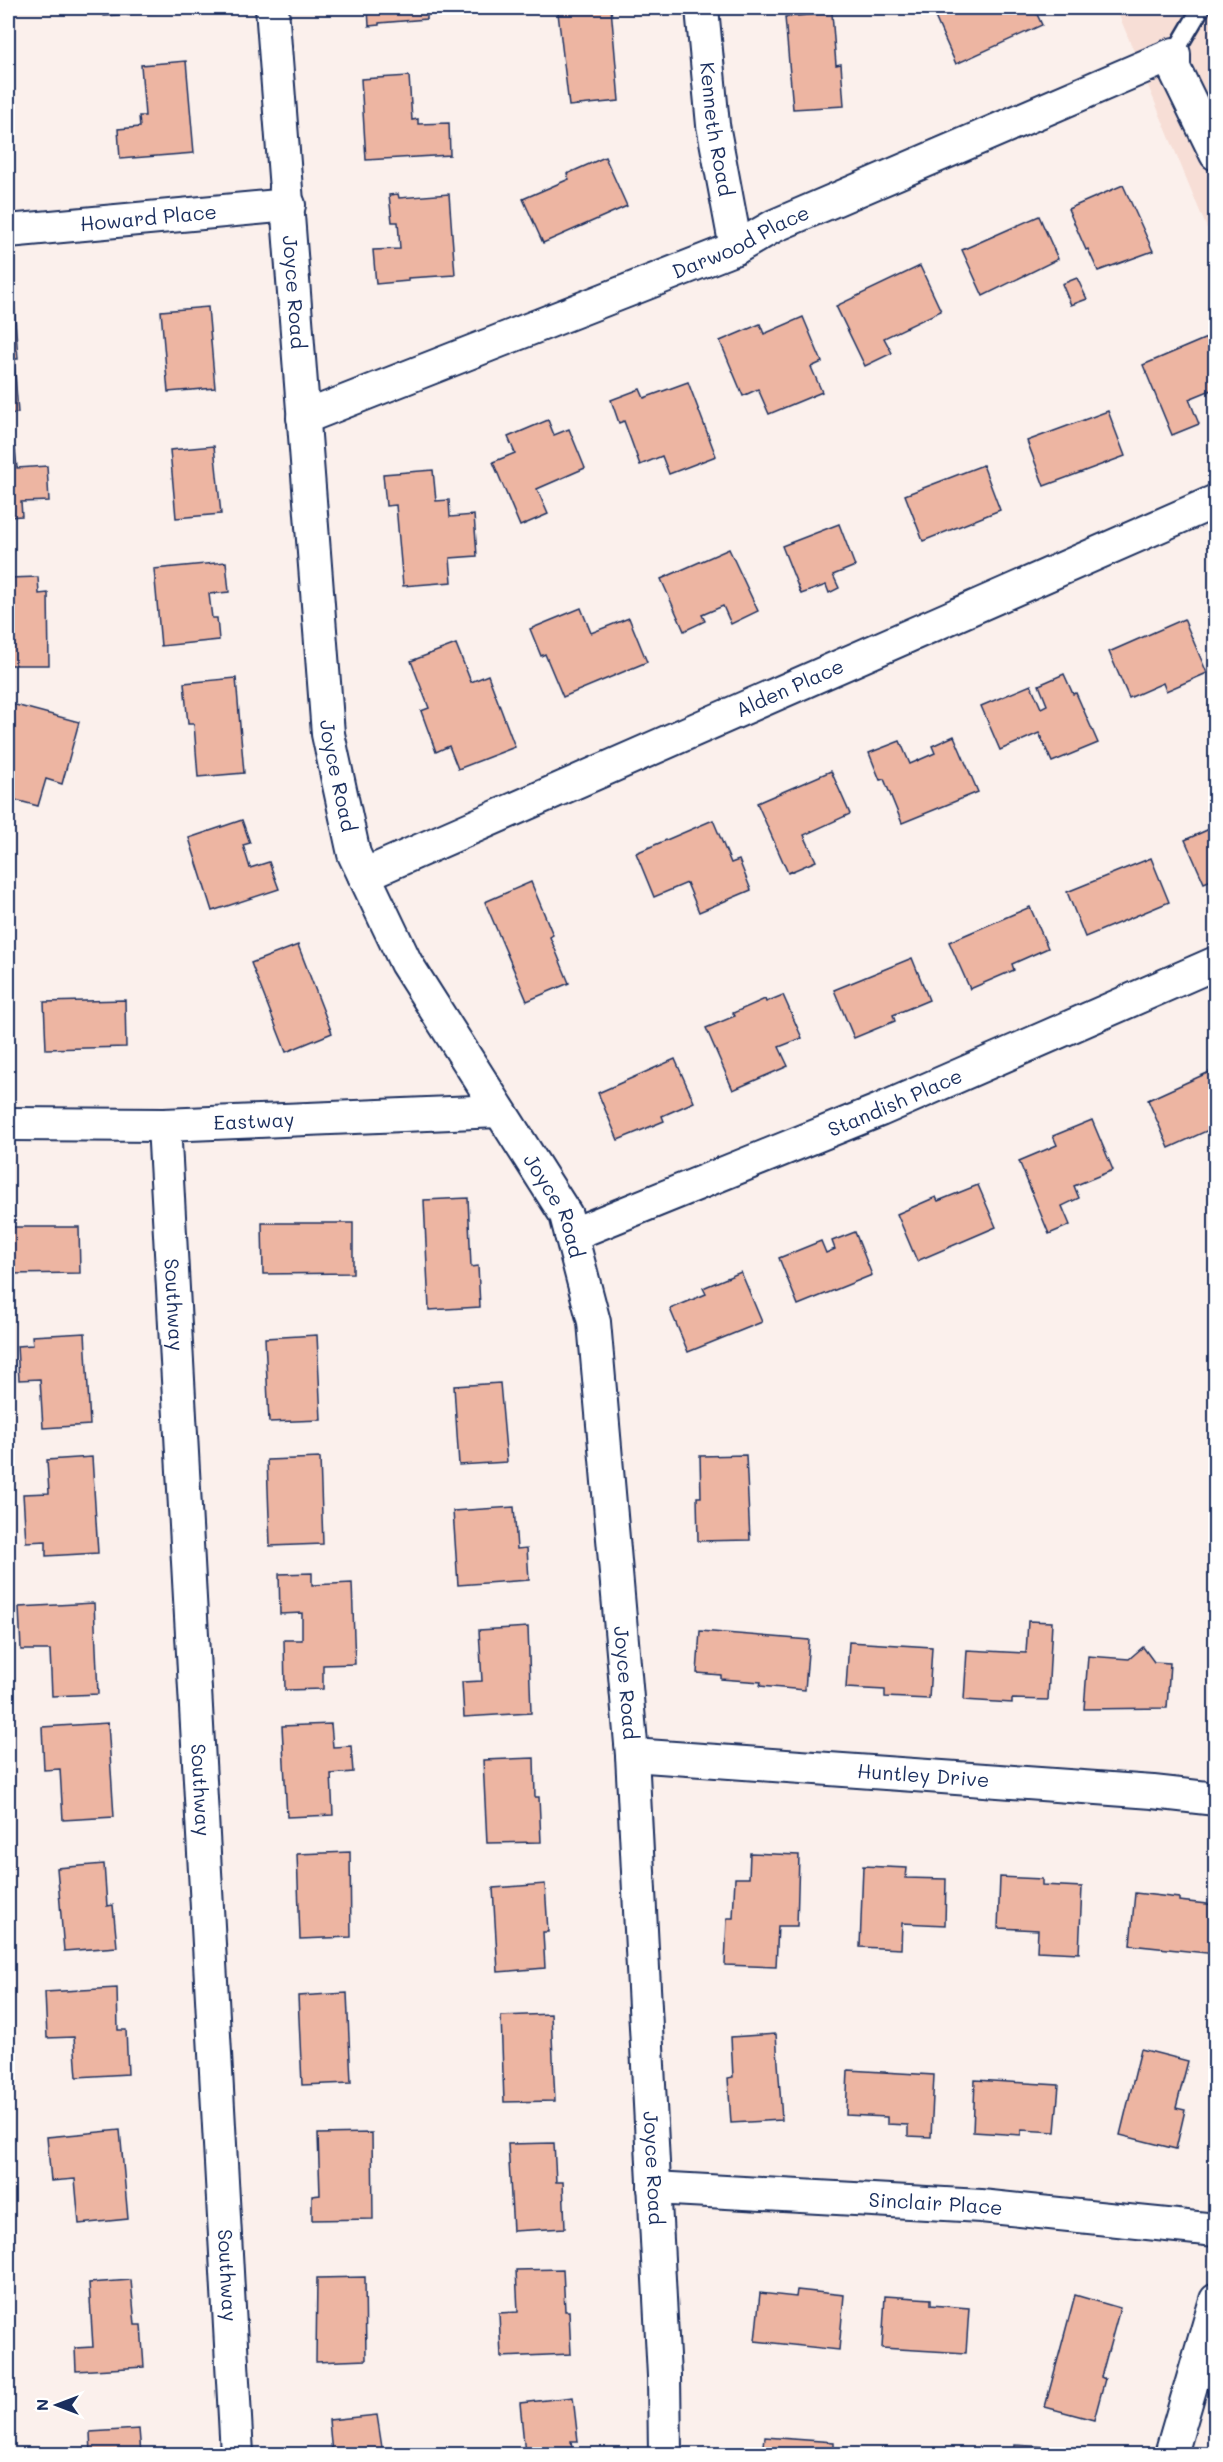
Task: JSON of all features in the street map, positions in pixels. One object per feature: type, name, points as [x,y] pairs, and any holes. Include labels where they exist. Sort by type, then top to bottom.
[{"type":"street","name":"Joyce Road","points":[[272,8],[328,734],[354,854],[406,963],[566,1215],[594,1322],[632,1755],[664,2376],[665,2454]]},
{"type":"street","name":"Kenneth Road","points":[[702,8],[713,125],[736,248]]},
{"type":"street","name":"Darwood Place","points":[[303,418],[736,248],[774,226],[1174,54]]},
{"type":"street","points":[[1174,54],[1174,68],[1215,154]]},
{"type":"street","name":"Howard Place","points":[[8,231],[288,205]]},
{"type":"street","name":"Alden Place","points":[[364,875],[1215,501]]},
{"type":"street","name":"Standish Place","points":[[571,1235],[880,1110],[1215,963]]},
{"type":"street","name":"Eastway","points":[[8,1124],[164,1125],[499,1111]]},
{"type":"street","name":"Southway","points":[[164,1125],[237,2454]]},
{"type":"street","name":"Huntley Drive","points":[[632,1755],[1153,1792],[1215,1799]]},
{"type":"street","name":"Sinclair Place","points":[[654,2188],[981,2206],[1215,2230]]},
{"type":"street","points":[[1171,2454],[1215,2300]]},
{"type":"lane","points":[[1174,54],[1201,8]]},
{"type":"shaded area","points":[[1116,8],[1215,8],[1215,248]]},
{"type":"building","points":[[104,8],[182,8],[182,11],[104,16]]},
{"type":"building","points":[[368,8],[427,8],[427,19],[369,26]]},
{"type":"building","points":[[611,8],[619,101],[569,106],[558,13]]},
{"type":"building","points":[[931,8],[1034,8],[1042,25],[956,64]]},
{"type":"building","points":[[832,13],[836,65],[841,64],[844,106],[793,109],[785,17]]},
{"type":"building","points":[[186,61],[194,153],[120,159],[118,129],[140,127],[139,116],[145,116],[141,65]]},
{"type":"building","points":[[409,76],[412,120],[418,119],[418,124],[449,123],[450,155],[366,160],[361,79]]},
{"type":"building","points":[[605,157],[627,206],[543,243],[523,199],[569,179],[567,174]]},
{"type":"building","points":[[1123,185],[1153,251],[1098,271],[1068,209]]},
{"type":"building","points":[[398,194],[399,198],[449,194],[455,275],[408,278],[408,281],[376,284],[373,250],[400,249],[398,222],[392,222],[389,195]]},
{"type":"building","points":[[1039,216],[1058,259],[983,296],[962,250]]},
{"type":"building","points":[[920,266],[941,311],[884,338],[892,353],[865,366],[836,306]]},
{"type":"building","points":[[1077,278],[1087,299],[1071,305],[1062,284]]},
{"type":"building","points":[[14,303],[18,359],[14,359],[18,413],[8,414],[8,304]]},
{"type":"building","points":[[208,307],[215,388],[168,392],[161,311]]},
{"type":"building","points":[[803,317],[822,362],[811,367],[822,392],[769,414],[758,389],[743,396],[720,341],[760,324],[764,334]]},
{"type":"building","points":[[1216,334],[1216,388],[1189,399],[1199,424],[1172,435],[1143,365]]},
{"type":"building","points":[[688,382],[716,456],[669,474],[662,456],[640,465],[624,421],[619,423],[611,400],[640,389],[644,398]]},
{"type":"building","points":[[1108,411],[1125,456],[1044,486],[1027,441]]},
{"type":"building","points":[[548,420],[554,435],[569,429],[585,468],[537,489],[548,514],[520,526],[493,462],[515,453],[508,437]]},
{"type":"building","points":[[214,446],[221,514],[176,518],[170,450]]},
{"type":"building","points":[[15,448],[17,468],[47,466],[49,501],[21,502],[22,516],[8,517],[8,449]]},
{"type":"building","points":[[983,465],[1000,510],[923,541],[905,495]]},
{"type":"building","points":[[433,470],[436,501],[449,500],[450,517],[474,515],[477,556],[450,558],[452,582],[403,586],[396,505],[386,506],[383,474]]},
{"type":"building","points":[[839,524],[855,566],[833,575],[839,588],[829,593],[826,585],[801,594],[782,546]]},
{"type":"building","points":[[729,549],[758,611],[731,624],[723,606],[702,615],[705,621],[684,631],[661,579]]},
{"type":"building","points":[[226,562],[229,592],[209,594],[212,618],[217,618],[219,640],[161,646],[154,569]]},
{"type":"building","points":[[38,577],[39,594],[48,593],[49,665],[8,665],[8,578]]},
{"type":"building","points":[[581,608],[591,633],[629,618],[647,662],[563,697],[545,654],[541,656],[530,629]]},
{"type":"building","points":[[1184,619],[1207,673],[1166,691],[1163,683],[1129,698],[1109,652]]},
{"type":"building","points":[[456,644],[471,682],[488,675],[515,747],[458,769],[449,746],[436,752],[421,711],[429,708],[411,661]]},
{"type":"building","points":[[1064,674],[1073,694],[1076,693],[1098,743],[1052,762],[1039,733],[1000,750],[981,706],[1031,685],[1041,708],[1047,705],[1039,685]]},
{"type":"building","points":[[236,678],[244,773],[198,777],[194,724],[188,724],[184,683]]},
{"type":"building","points":[[8,703],[79,722],[62,784],[46,779],[38,806],[8,798]]},
{"type":"building","points":[[954,736],[978,792],[902,823],[884,779],[880,780],[869,753],[900,741],[910,764],[935,753],[932,746]]},
{"type":"building","points":[[831,771],[850,814],[804,835],[816,861],[788,873],[757,803]]},
{"type":"building","points":[[242,820],[250,843],[243,845],[250,868],[269,862],[279,889],[212,911],[189,838]]},
{"type":"building","points":[[713,820],[731,863],[739,860],[751,890],[699,912],[687,883],[654,897],[636,853]]},
{"type":"building","points":[[1216,826],[1216,878],[1204,883],[1185,840]]},
{"type":"building","points":[[1151,858],[1169,902],[1085,937],[1067,892]]},
{"type":"building","points":[[531,882],[553,935],[550,937],[569,983],[527,1001],[485,902]]},
{"type":"building","points":[[1030,907],[1048,948],[1012,964],[1014,970],[970,989],[949,942]]},
{"type":"building","points":[[298,945],[332,1033],[286,1052],[251,963]]},
{"type":"building","points":[[912,958],[929,1000],[893,1015],[895,1021],[854,1038],[834,990]]},
{"type":"building","points":[[783,995],[802,1038],[779,1047],[788,1066],[733,1090],[706,1028],[735,1016],[733,1013],[765,999],[766,1002]]},
{"type":"building","points":[[125,1000],[126,1047],[46,1049],[44,1002]]},
{"type":"building","points":[[675,1059],[694,1102],[662,1116],[664,1121],[618,1140],[598,1093]]},
{"type":"building","points":[[1216,1069],[1216,1122],[1209,1125],[1211,1129],[1169,1148],[1148,1100]]},
{"type":"building","points":[[1092,1120],[1113,1170],[1074,1186],[1079,1198],[1062,1206],[1070,1225],[1049,1234],[1019,1161],[1057,1145],[1053,1136]]},
{"type":"building","points":[[978,1185],[996,1227],[917,1261],[897,1214],[936,1197],[938,1201]]},
{"type":"building","points":[[468,1198],[471,1267],[478,1266],[480,1307],[429,1310],[424,1200]]},
{"type":"building","points":[[262,1223],[353,1223],[353,1273],[263,1274]]},
{"type":"building","points":[[8,1227],[79,1227],[80,1273],[8,1274]]},
{"type":"building","points":[[855,1232],[872,1275],[798,1305],[779,1258],[821,1241],[826,1253],[835,1249],[832,1241]]},
{"type":"building","points":[[741,1272],[762,1322],[688,1352],[670,1309],[706,1294],[703,1288]]},
{"type":"building","points":[[85,1333],[90,1425],[43,1428],[40,1379],[19,1380],[17,1346],[33,1345],[32,1336]]},
{"type":"building","points":[[317,1335],[321,1420],[269,1422],[265,1338]]},
{"type":"building","points":[[500,1383],[507,1462],[459,1465],[454,1386]]},
{"type":"building","points":[[746,1455],[750,1540],[698,1541],[697,1497],[701,1497],[700,1456]]},
{"type":"building","points":[[92,1457],[98,1553],[46,1556],[46,1541],[26,1542],[23,1494],[49,1493],[47,1460]]},
{"type":"building","points":[[320,1458],[323,1544],[270,1546],[267,1460]]},
{"type":"building","points":[[514,1507],[517,1549],[527,1548],[529,1580],[458,1585],[453,1511]]},
{"type":"building","points":[[312,1573],[312,1585],[352,1583],[355,1664],[323,1665],[323,1689],[285,1690],[284,1640],[302,1640],[302,1613],[280,1614],[279,1574]]},
{"type":"building","points":[[94,1603],[98,1694],[52,1696],[50,1650],[21,1650],[19,1607]]},
{"type":"building","points":[[1028,1621],[1052,1622],[1048,1700],[1012,1699],[1012,1703],[964,1700],[967,1650],[1026,1653]]},
{"type":"building","points":[[528,1627],[531,1713],[464,1717],[462,1682],[482,1681],[479,1630]]},
{"type":"building","points":[[700,1631],[809,1640],[805,1690],[760,1686],[761,1682],[721,1679],[721,1675],[697,1673]]},
{"type":"building","points":[[849,1642],[932,1647],[929,1699],[885,1697],[885,1690],[846,1688]]},
{"type":"building","points":[[1143,1647],[1154,1662],[1170,1663],[1167,1708],[1084,1709],[1088,1656],[1129,1659]]},
{"type":"building","points":[[108,1723],[114,1817],[63,1820],[60,1769],[44,1770],[42,1727]]},
{"type":"building","points":[[331,1724],[333,1747],[351,1746],[353,1772],[331,1774],[333,1815],[287,1817],[282,1726]]},
{"type":"building","points":[[534,1758],[535,1797],[539,1797],[541,1842],[487,1843],[483,1760]]},
{"type":"building","points":[[350,1852],[351,1937],[300,1939],[297,1854]]},
{"type":"building","points":[[750,1853],[799,1855],[797,1926],[778,1926],[776,1967],[725,1965],[727,1918],[733,1918],[735,1878],[749,1878]]},
{"type":"building","points":[[104,1864],[107,1906],[113,1905],[117,1947],[64,1951],[57,1868]]},
{"type":"building","points":[[863,1866],[907,1868],[906,1878],[946,1879],[945,1925],[902,1923],[901,1949],[860,1947]]},
{"type":"building","points":[[1000,1877],[1042,1879],[1042,1885],[1082,1887],[1079,1953],[1037,1951],[1038,1930],[998,1928]]},
{"type":"building","points":[[545,1884],[548,1932],[543,1932],[545,1968],[498,1972],[493,1888]]},
{"type":"building","points":[[1135,1893],[1216,1905],[1216,1954],[1130,1945]]},
{"type":"building","points":[[117,1988],[118,2030],[126,2030],[128,2074],[77,2077],[74,2037],[47,2038],[45,1992]]},
{"type":"building","points":[[347,1993],[351,2083],[302,2085],[298,1996]]},
{"type":"building","points":[[551,2014],[555,2101],[504,2102],[501,2016]]},
{"type":"building","points":[[776,2034],[782,2120],[731,2123],[728,2078],[733,2077],[731,2037]]},
{"type":"building","points":[[1141,2049],[1188,2061],[1176,2108],[1185,2110],[1176,2149],[1120,2135]]},
{"type":"building","points":[[848,2070],[934,2075],[931,2137],[908,2136],[908,2125],[887,2124],[887,2117],[846,2115]]},
{"type":"building","points":[[975,2080],[1059,2085],[1055,2132],[1021,2130],[1021,2135],[973,2132]]},
{"type":"building","points":[[120,2130],[128,2219],[79,2224],[75,2179],[51,2181],[47,2137]]},
{"type":"building","points":[[372,2133],[373,2219],[312,2220],[312,2196],[320,2195],[318,2134]]},
{"type":"building","points":[[554,2143],[556,2182],[563,2182],[565,2228],[513,2231],[508,2144]]},
{"type":"building","points":[[563,2269],[565,2311],[569,2311],[571,2354],[501,2357],[499,2313],[518,2312],[516,2270]]},
{"type":"building","points":[[365,2277],[366,2360],[316,2362],[317,2278]]},
{"type":"building","points":[[131,2280],[135,2325],[141,2325],[144,2367],[76,2371],[75,2348],[93,2347],[89,2283]]},
{"type":"building","points":[[797,2290],[844,2295],[839,2350],[755,2341],[760,2293],[796,2297]]},
{"type":"building","points":[[1075,2295],[1120,2308],[1101,2377],[1105,2379],[1094,2420],[1045,2407]]},
{"type":"building","points":[[885,2296],[931,2299],[931,2305],[969,2308],[966,2353],[882,2348]]},
{"type":"building","points":[[573,2397],[578,2441],[571,2441],[573,2454],[525,2454],[520,2403]]},
{"type":"building","points":[[377,2415],[383,2454],[332,2454],[329,2420]]},
{"type":"building","points":[[139,2429],[141,2454],[91,2454],[90,2432]]},
{"type":"building","points":[[765,2437],[834,2442],[834,2454],[763,2454]]},
{"type":"building","points":[[1014,2445],[1065,2448],[1064,2454],[1013,2454]]}]
